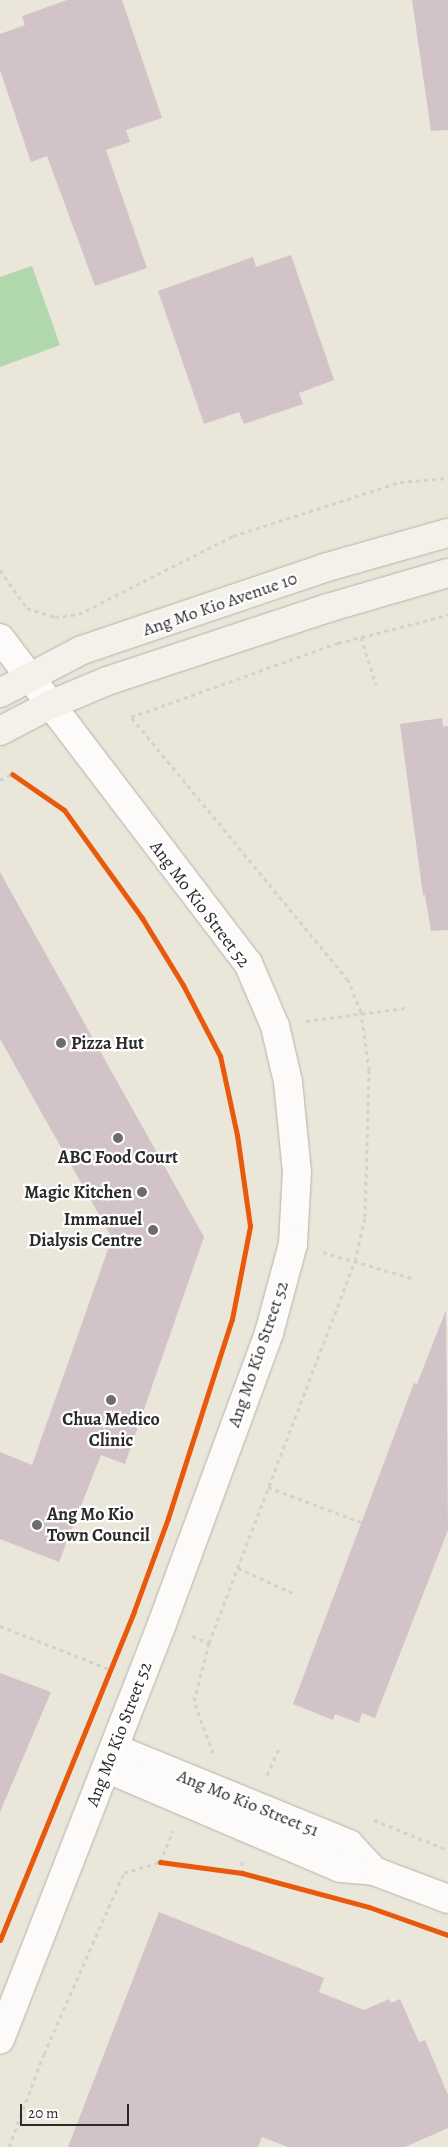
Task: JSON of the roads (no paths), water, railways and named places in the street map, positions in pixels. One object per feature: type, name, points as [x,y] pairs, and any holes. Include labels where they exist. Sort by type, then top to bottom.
[{"type":"main road","name":"Ang Mo Kio Avenue 10","points":[[0,693],[82,650],[324,568],[448,533]]},
{"type":"main road","name":"Ang Mo Kio Avenue 10","points":[[0,731],[50,704],[107,681],[448,573]]},
{"type":"street","name":"Ang Mo Kio Street 52","points":[[0,638],[248,963],[275,1026],[294,1126],[297,1172],[293,1244],[269,1333],[110,1758],[0,2040]]},
{"type":"street","name":"Ang Mo Kio Street 51","points":[[110,1758],[341,1868],[374,1871],[448,1899]]},
{"type":"place","name":"Pizza Hut","points":[[61,1043]]},
{"type":"place","name":"ABC Food Court","points":[[118,1138]]},
{"type":"place","name":"Magic Kitchen","points":[[142,1192]]},
{"type":"place","name":"Immanuel Dialysis Centre","points":[[153,1230]]},
{"type":"place","name":"Chua Medico Clinic","points":[[111,1400]]},
{"type":"place","name":"Ang Mo Kio Town Council","points":[[37,1525]]}]
